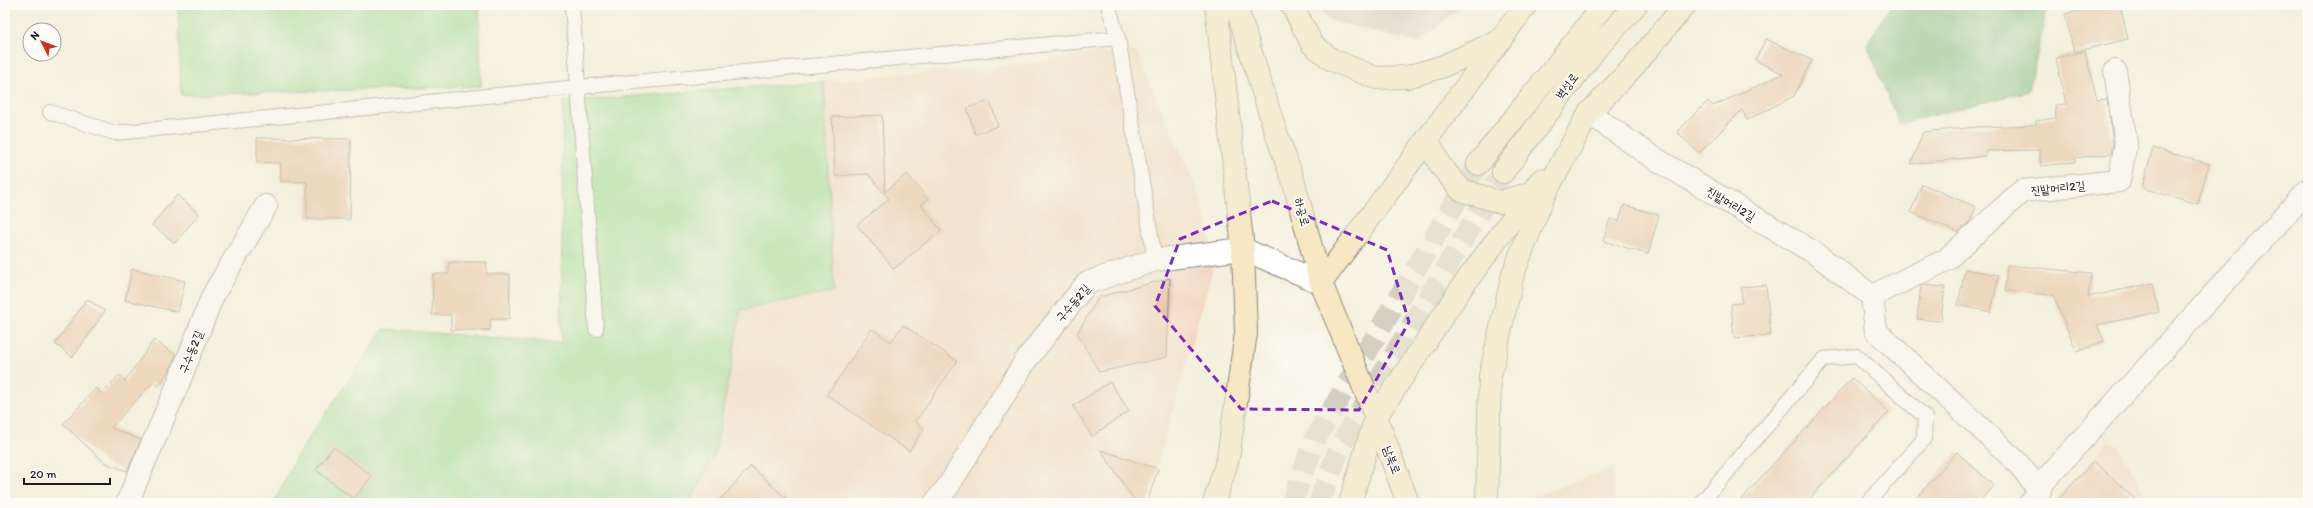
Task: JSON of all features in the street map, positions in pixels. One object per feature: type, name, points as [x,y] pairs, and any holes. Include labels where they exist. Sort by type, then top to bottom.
[{"type":"main road","points":[[1214,503],[1228,458],[1246,333],[1243,249],[1216,5]]},
{"type":"main road","name":"하공로","points":[[1236,5],[1275,130],[1293,180],[1321,283],[1376,417]]},
{"type":"main road","points":[[1292,5],[1312,44],[1332,60],[1376,78],[1407,76],[1441,67],[1500,40]]},
{"type":"main road","points":[[1321,283],[1526,5]]},
{"type":"main road","name":"벽성로","points":[[1478,164],[1604,5]]},
{"type":"main road","name":"벽성로","points":[[1503,172],[1595,50],[1636,5]]},
{"type":"main road","points":[[1350,503],[1376,417],[1462,287],[1589,113],[1633,67],[1685,5]]},
{"type":"main road","points":[[1487,503],[1490,376],[1513,274],[1543,197],[1589,113]]},
{"type":"main road","points":[[1427,139],[1440,165],[1461,190],[1500,202],[1531,193]]},
{"type":"main road","name":"남북로","points":[[1376,417],[1408,503]]},
{"type":"street","name":"진밭머리2길","points":[[1589,113],[1649,155],[1813,252],[1872,296],[1946,260],[2022,192],[2119,181],[2126,142],[2115,71]]},
{"type":"street","points":[[1872,296],[1876,331],[2017,462],[2034,496],[2308,190]]},
{"type":"street","name":"구수동2길","points":[[127,503],[176,389],[213,295],[266,206]]},
{"type":"street","name":"구수동2길","points":[[935,503],[949,485],[1026,360],[1088,283],[1155,260],[1243,249]]},
{"type":"street","points":[[1243,249],[1321,283]]},
{"type":"lane","points":[[572,5],[596,329]]},
{"type":"lane","points":[[1108,5],[1118,38],[1155,260]]},
{"type":"lane","points":[[50,112],[115,133],[578,87],[1118,38]]},
{"type":"lane","points":[[1700,503],[1824,359],[1857,356],[1925,417],[1924,440],[1867,503]]},
{"type":"highlighted area","points":[[1272,201],[1387,250],[1409,322],[1359,410],[1241,409],[1155,306],[1180,239]]},
{"type":"shaded area","points":[[1319,5],[1462,5],[1419,43],[1328,20]]},
{"type":"shaded area","points":[[1136,51],[1201,199],[1215,261],[1147,503],[689,503],[715,454],[741,310],[834,291],[824,81],[1024,64],[1080,54]]},
{"type":"shaded area","points":[[2109,440],[2118,446],[2151,501],[2148,503],[2052,503]]},
{"type":"shaded area","points":[[1613,468],[1615,503],[1515,503]]},
{"type":"green space","points":[[178,5],[479,5],[481,86],[181,95]]},
{"type":"green space","points":[[1891,5],[2048,5],[2029,91],[1899,124],[1867,44]]},
{"type":"green space","points":[[824,81],[834,291],[741,310],[715,454],[689,503],[274,503],[296,457],[384,329],[561,343],[563,102]]},
{"type":"building","points":[[2103,5],[2120,5],[2128,39],[2074,52],[2065,14]]},
{"type":"building","points":[[1766,39],[1812,60],[1794,96],[1747,120],[1742,110],[1699,153],[1677,132],[1708,101],[1713,106],[1783,74],[1755,60]]},
{"type":"building","points":[[2085,51],[2097,100],[2107,99],[2113,144],[2111,154],[2075,158],[2075,162],[2041,166],[2039,150],[1986,151],[1986,156],[1911,164],[1923,132],[1977,127],[2036,125],[2036,121],[2056,118],[2055,105],[2066,104],[2056,58]]},
{"type":"building","points":[[990,101],[998,126],[975,134],[967,108]]},
{"type":"building","points":[[882,115],[885,192],[907,174],[928,199],[921,205],[941,230],[894,269],[857,225],[889,199],[868,174],[835,176],[832,117]]},
{"type":"building","points":[[257,138],[351,139],[350,219],[307,219],[307,182],[280,181],[281,163],[257,162]]},
{"type":"building","points":[[2153,148],[2209,164],[2198,204],[2142,188]]},
{"type":"building","points":[[1922,184],[1976,207],[1970,221],[1958,232],[1911,212]]},
{"type":"building","points":[[177,195],[199,214],[175,243],[152,225]]},
{"type":"building","points":[[1624,205],[1659,215],[1648,254],[1603,241],[1610,219],[1619,221]]},
{"type":"building","points":[[449,262],[487,262],[486,274],[510,274],[509,319],[490,319],[490,330],[451,330],[451,315],[432,315],[433,274],[449,274]]},
{"type":"building","points":[[2007,265],[2091,273],[2088,297],[2153,283],[2159,312],[2097,325],[2104,341],[2077,352],[2053,295],[2005,291]]},
{"type":"building","points":[[132,269],[185,281],[178,312],[125,300]]},
{"type":"building","points":[[1965,269],[1999,275],[1991,312],[1958,305]]},
{"type":"building","points":[[1170,278],[1167,357],[1099,372],[1077,333],[1099,297]]},
{"type":"building","points":[[1766,285],[1771,335],[1734,338],[1731,304],[1742,303],[1741,287]]},
{"type":"building","points":[[1921,286],[1945,287],[1941,321],[1917,319]]},
{"type":"building","points":[[87,299],[105,311],[73,357],[55,344]]},
{"type":"building","points":[[903,325],[957,361],[915,422],[924,428],[909,451],[827,395],[872,329],[891,342]]},
{"type":"building","points":[[154,340],[176,355],[169,371],[159,386],[153,382],[111,428],[141,440],[127,471],[105,463],[63,424],[96,388],[102,394],[119,375],[125,381]]},
{"type":"building","points":[[1852,378],[1889,412],[1806,503],[1738,503]]},
{"type":"building","points":[[1110,382],[1129,411],[1092,436],[1073,406]]},
{"type":"building","points":[[333,447],[372,476],[354,499],[316,470]]},
{"type":"building","points":[[1101,450],[1158,469],[1147,503],[1136,503]]},
{"type":"building","points":[[1957,452],[1994,486],[1978,503],[1912,503]]},
{"type":"building","points":[[2094,461],[2139,503],[2055,503]]},
{"type":"building","points":[[751,466],[791,503],[717,503]]},
{"type":"tunnel","points":[[1292,503],[1315,439],[1478,164]]},
{"type":"tunnel","points":[[1319,503],[1340,447],[1503,172]]}]
